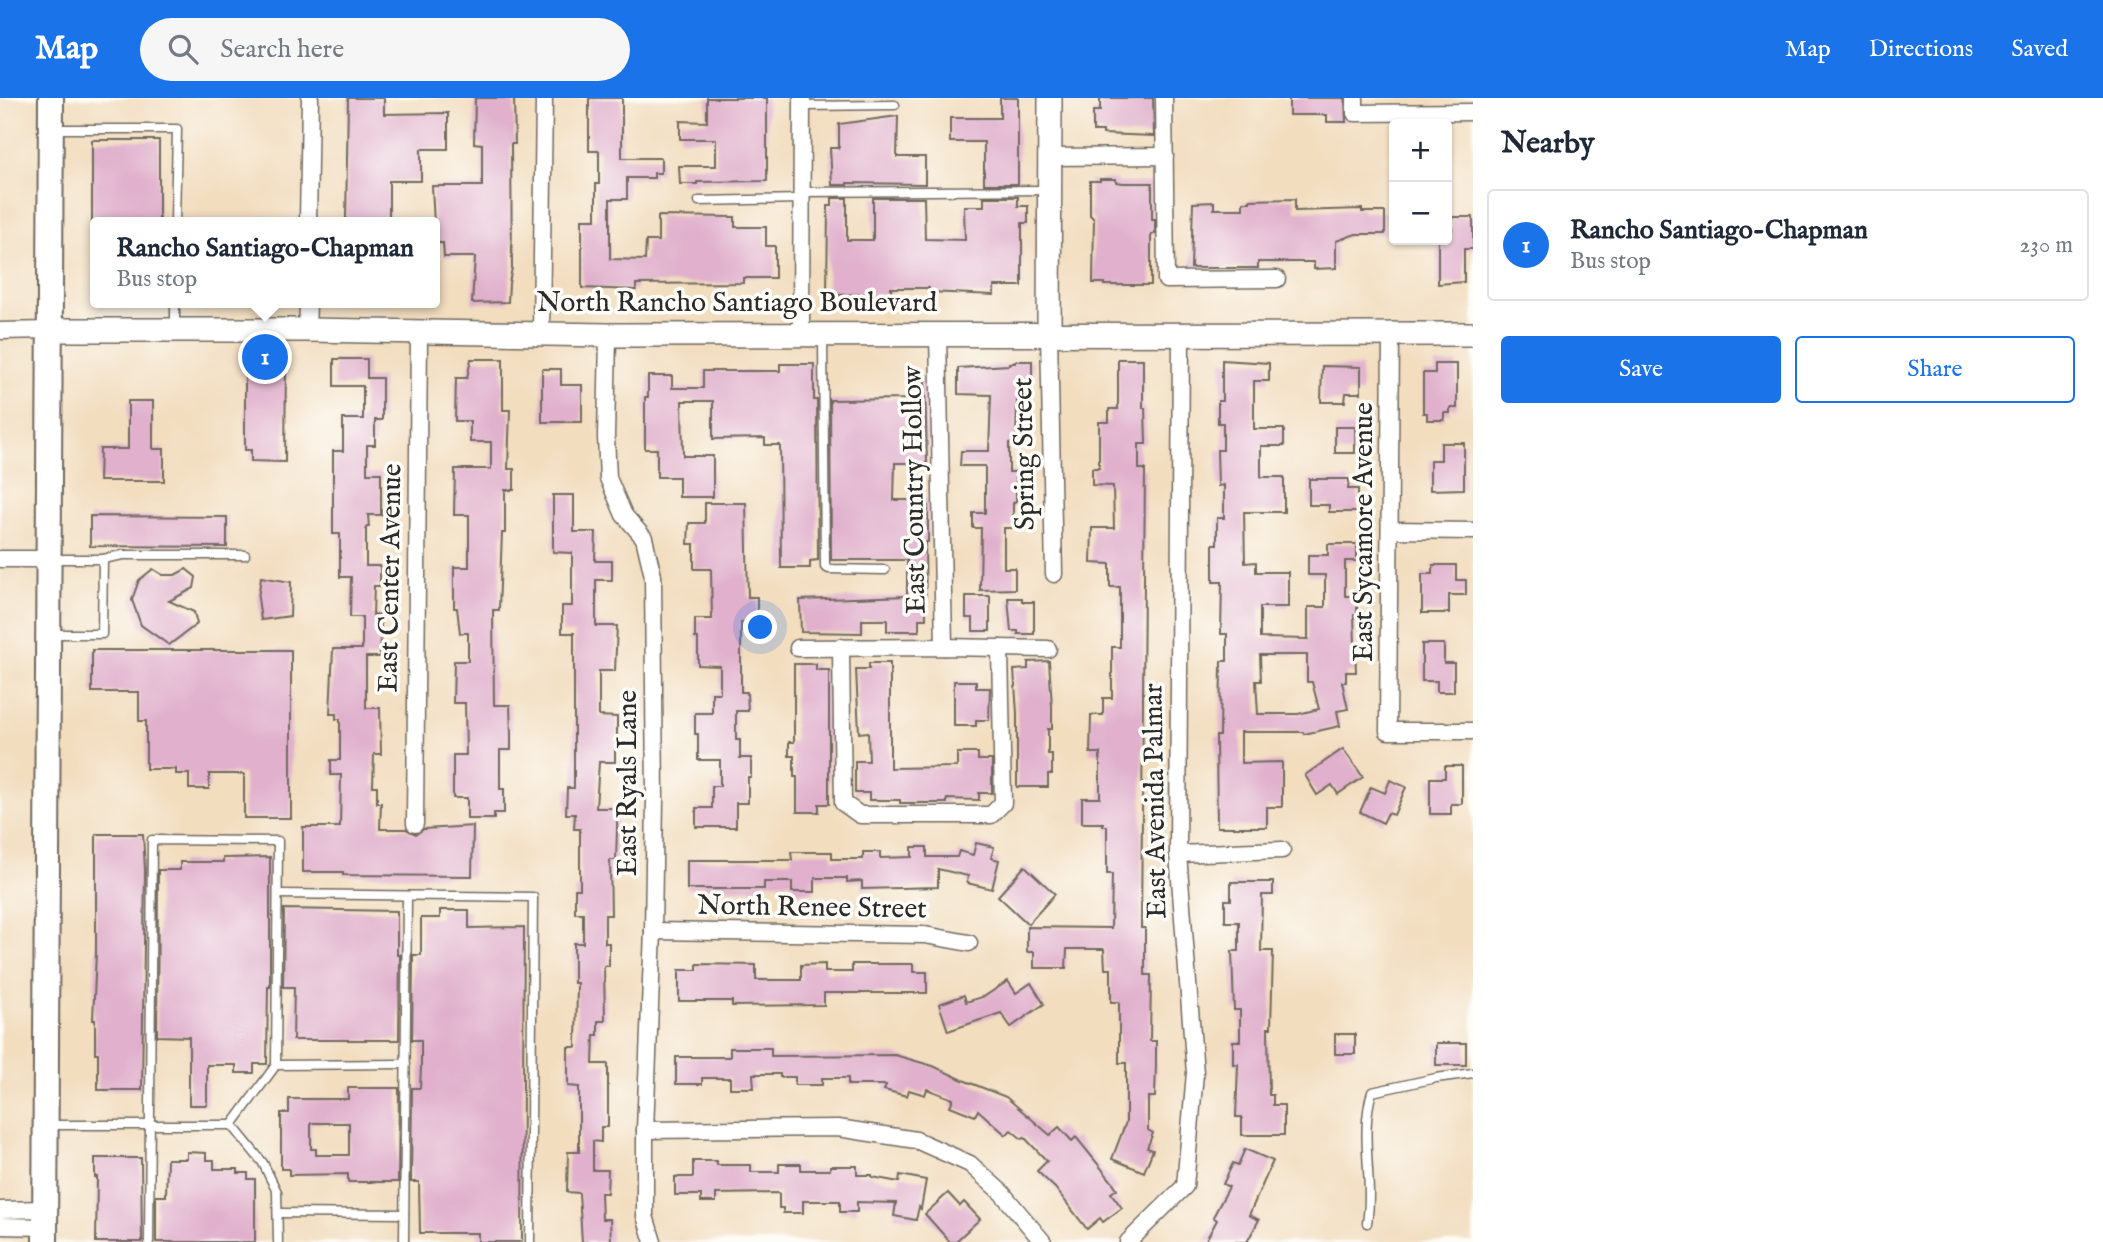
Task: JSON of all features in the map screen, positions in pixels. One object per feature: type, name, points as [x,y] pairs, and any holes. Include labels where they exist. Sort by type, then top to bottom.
[{"type":"main road","points":[[45,1226],[51,98]]},
{"type":"street","points":[[309,217],[310,98]]},
{"type":"street","points":[[541,333],[544,98]]},
{"type":"street","points":[[1049,334],[1050,98]]},
{"type":"street","points":[[1164,98],[1166,280],[1277,279]]},
{"type":"street","points":[[802,102],[801,195],[812,333]]},
{"type":"street","points":[[1355,105],[1473,112]]},
{"type":"street","points":[[1049,157],[1165,156]]},
{"type":"street","points":[[307,330],[308,308]]},
{"type":"street","name":"North Rancho Santiago Boulevard","points":[[0,331],[307,330],[608,335],[1473,334]]},
{"type":"street","name":"East Center Avenue","points":[[415,824],[419,333]]},
{"type":"street","name":"East Country Hollow","points":[[938,333],[944,647]]},
{"type":"street","name":"Spring Street","points":[[1049,334],[1054,574]]},
{"type":"street","name":"East Avenida Palmar","points":[[1130,1241],[1185,1186],[1195,1073],[1178,854],[1181,334]]},
{"type":"street","name":"East Sycamore Avenue","points":[[1391,334],[1388,731],[1473,731]]},
{"type":"street","name":"East Ryals Lane","points":[[608,335],[608,478],[624,515],[644,538],[653,576],[653,931],[645,1130],[645,1216],[653,1242]]},
{"type":"street","points":[[1391,530],[1473,531]]},
{"type":"street","points":[[0,559],[49,559]]},
{"type":"street","name":"East Country Hollow","points":[[797,648],[1048,649]]},
{"type":"street","points":[[841,648],[843,803],[860,815],[991,815],[1003,803],[999,648]]},
{"type":"street","points":[[1178,854],[1282,850]]},
{"type":"street","name":"North Renee Street","points":[[653,931],[925,935],[969,943]]},
{"type":"street","points":[[645,1130],[838,1128],[916,1140],[970,1164],[1002,1193],[1043,1242]]},
{"type":"street","points":[[0,1209],[45,1226]]},
{"type":"street","points":[[0,1226],[45,1226]]},
{"type":"lane","points":[[802,102],[895,105]]},
{"type":"lane","points":[[51,129],[177,129],[176,217]]},
{"type":"lane","points":[[699,201],[801,195],[1049,190]]},
{"type":"lane","points":[[174,330],[175,308]]},
{"type":"lane","points":[[812,333],[825,567],[885,570]]},
{"type":"lane","points":[[49,559],[103,559],[123,555],[245,555]]},
{"type":"lane","points":[[48,634],[102,634],[103,559]]},
{"type":"lane","points":[[149,1242],[152,840],[278,841],[276,1065],[232,1125]]},
{"type":"lane","points":[[278,894],[533,897],[530,1242]]},
{"type":"lane","points":[[404,1242],[407,895]]},
{"type":"lane","points":[[276,1065],[406,1064]]},
{"type":"lane","points":[[1367,1223],[1371,1199],[1366,1124],[1372,1092],[1473,1073]]},
{"type":"lane","points":[[46,1125],[232,1125]]},
{"type":"lane","points":[[232,1125],[267,1170],[277,1192],[278,1242]]},
{"type":"lane","points":[[278,1213],[404,1214]]},
{"type":"building","points":[[348,98],[384,98],[384,114],[448,113],[448,149],[421,149],[421,181],[389,181],[389,217],[346,217]]},
{"type":"building","points":[[475,98],[514,98],[515,144],[511,144],[512,268],[508,302],[472,303],[475,257],[444,257],[443,243],[440,243],[440,217],[434,217],[432,186],[482,186],[482,144],[474,143]]},
{"type":"building","points":[[589,98],[622,98],[622,158],[661,158],[661,173],[654,173],[654,178],[627,178],[627,199],[610,199],[610,259],[645,260],[646,241],[658,241],[658,216],[735,217],[735,227],[766,227],[766,246],[775,246],[775,278],[743,278],[743,283],[636,284],[636,290],[582,288],[582,219],[596,219],[596,184],[599,184],[599,151],[589,151]]},
{"type":"building","points":[[707,98],[767,98],[767,181],[680,184],[679,166],[716,166],[716,139],[680,139],[680,121],[707,122]]},
{"type":"building","points":[[1000,98],[1018,98],[1018,184],[984,184],[984,142],[950,142],[950,118],[1000,118]]},
{"type":"building","points":[[1100,98],[1153,98],[1154,136],[1103,134],[1103,131],[1093,131],[1093,111],[1100,111]]},
{"type":"building","points":[[1289,98],[1345,98],[1346,122],[1327,122],[1327,115],[1289,115]]},
{"type":"building","points":[[898,116],[897,157],[925,157],[925,184],[832,185],[830,148],[839,148],[839,124]]},
{"type":"building","points":[[92,140],[159,140],[159,217],[92,217]]},
{"type":"building","points":[[1116,179],[1116,182],[1123,183],[1152,183],[1152,219],[1155,219],[1155,234],[1151,234],[1151,285],[1093,283],[1094,219],[1090,215],[1090,181]]},
{"type":"building","points":[[984,197],[1018,197],[1018,206],[1028,206],[1028,223],[1022,223],[1022,286],[994,286],[994,295],[929,292],[929,288],[891,288],[891,294],[827,295],[828,206],[832,206],[832,198],[847,198],[847,240],[873,240],[873,198],[924,198],[925,239],[965,240],[964,206],[984,206]]},
{"type":"building","points":[[1295,199],[1295,211],[1362,209],[1362,212],[1385,212],[1385,234],[1356,234],[1336,241],[1336,268],[1314,269],[1314,262],[1258,262],[1258,268],[1191,268],[1193,203],[1214,202],[1214,209],[1243,209],[1243,202],[1250,200]]},
{"type":"building","points":[[1452,217],[1473,217],[1473,249],[1464,249],[1464,282],[1438,284],[1438,245],[1452,245]]},
{"type":"building","points":[[334,359],[367,359],[367,378],[382,378],[382,420],[375,420],[375,445],[367,445],[367,473],[381,473],[381,515],[368,515],[369,527],[366,527],[366,566],[380,566],[380,586],[374,586],[373,615],[381,615],[380,657],[366,657],[366,708],[380,708],[381,754],[374,754],[373,786],[377,786],[377,803],[381,803],[380,829],[406,829],[416,834],[424,829],[473,826],[472,876],[303,872],[303,827],[340,827],[341,775],[331,775],[331,760],[340,760],[340,719],[336,719],[336,714],[330,714],[333,649],[362,649],[362,617],[350,617],[351,577],[340,577],[340,534],[333,534],[333,451],[343,451],[343,419],[363,419],[363,386],[334,386]]},
{"type":"building","points":[[471,359],[503,359],[503,410],[510,410],[508,469],[514,469],[514,490],[505,490],[505,533],[502,533],[499,610],[493,610],[494,705],[510,705],[511,750],[500,750],[500,789],[504,789],[504,813],[494,813],[494,819],[467,819],[467,798],[453,798],[453,755],[466,755],[465,703],[453,703],[454,661],[468,661],[468,633],[460,633],[457,608],[454,608],[454,567],[469,567],[469,515],[454,515],[455,469],[491,469],[491,442],[470,442],[470,421],[455,421],[456,378],[467,378]]},
{"type":"building","points":[[1118,359],[1143,359],[1145,408],[1146,444],[1139,444],[1139,469],[1145,469],[1141,928],[1145,928],[1145,975],[1151,975],[1150,1041],[1156,1041],[1156,1063],[1155,1097],[1148,1097],[1148,1130],[1153,1133],[1147,1148],[1153,1150],[1144,1172],[1112,1159],[1126,1122],[1126,1063],[1119,1063],[1119,1002],[1111,1002],[1111,969],[1105,969],[1104,949],[1067,949],[1066,968],[1034,968],[1034,952],[1027,952],[1027,927],[1111,928],[1112,874],[1107,874],[1107,826],[1103,826],[1103,823],[1082,823],[1082,798],[1100,798],[1100,753],[1090,753],[1091,715],[1103,715],[1103,698],[1112,698],[1112,647],[1120,647],[1120,587],[1110,587],[1110,564],[1091,563],[1092,528],[1114,528],[1113,486],[1092,485],[1092,468],[1099,468],[1099,422],[1109,422],[1109,409],[1118,409]]},
{"type":"building","points":[[1222,360],[1269,363],[1269,381],[1254,381],[1254,429],[1284,429],[1284,446],[1261,446],[1261,477],[1284,477],[1284,512],[1244,512],[1245,563],[1256,562],[1256,572],[1288,572],[1288,607],[1260,607],[1260,638],[1308,639],[1308,607],[1325,607],[1325,575],[1308,575],[1308,555],[1328,555],[1328,544],[1357,544],[1357,561],[1345,561],[1345,596],[1357,596],[1357,615],[1354,615],[1356,672],[1346,672],[1346,682],[1342,682],[1348,709],[1337,711],[1340,726],[1304,734],[1241,732],[1241,763],[1282,762],[1282,807],[1267,807],[1267,827],[1217,827],[1216,736],[1220,736],[1221,661],[1227,661],[1227,634],[1221,634],[1222,582],[1213,582],[1213,544],[1217,544],[1217,518],[1224,518],[1224,485],[1218,486],[1217,450],[1223,450],[1223,423],[1218,423],[1218,401],[1222,401]],"holes":[[[1260,655],[1307,655],[1307,682],[1312,682],[1319,709],[1298,714],[1258,714],[1256,681],[1261,681]]]},
{"type":"building","points":[[245,361],[286,361],[285,462],[251,461],[251,450],[245,450]]},
{"type":"building","points":[[1015,361],[1032,361],[1032,400],[1017,400],[1016,443],[1009,443],[1009,472],[1016,472],[1016,501],[1013,503],[1013,528],[1004,528],[1004,568],[1015,568],[1015,589],[980,590],[981,528],[973,528],[973,513],[985,513],[985,466],[960,466],[961,451],[989,451],[991,395],[958,394],[958,368],[1009,365]]},
{"type":"building","points":[[780,364],[814,364],[814,400],[817,400],[818,560],[810,561],[810,568],[781,568],[780,445],[765,445],[765,438],[713,439],[713,401],[682,401],[683,456],[713,456],[713,497],[679,497],[679,477],[657,477],[657,449],[645,449],[645,397],[648,397],[648,376],[672,376],[672,388],[703,388],[703,371],[780,371]]},
{"type":"building","points":[[1435,364],[1457,364],[1457,408],[1450,408],[1450,413],[1444,413],[1444,420],[1427,420],[1427,413],[1423,413],[1423,373],[1435,373]]},
{"type":"building","points":[[1322,366],[1361,367],[1361,393],[1346,393],[1345,402],[1321,402]]},
{"type":"building","points":[[542,369],[561,369],[561,385],[582,385],[582,422],[542,422]]},
{"type":"building","points":[[907,381],[925,381],[927,463],[895,463],[894,500],[928,500],[928,542],[925,542],[926,619],[919,619],[919,631],[887,631],[887,620],[862,620],[862,633],[801,632],[800,600],[907,596],[907,560],[831,560],[830,400],[907,399]]},
{"type":"building","points":[[128,401],[153,401],[153,449],[164,449],[164,481],[99,481],[100,449],[128,449]]},
{"type":"building","points":[[1335,427],[1355,427],[1355,453],[1335,453]]},
{"type":"building","points":[[1441,443],[1464,443],[1464,489],[1430,490],[1430,460],[1441,460]]},
{"type":"building","points":[[1309,479],[1349,479],[1348,489],[1358,489],[1358,512],[1329,512],[1329,505],[1309,505]]},
{"type":"building","points":[[553,495],[574,495],[574,532],[596,532],[595,561],[612,561],[612,580],[596,580],[596,626],[617,626],[615,671],[599,671],[599,716],[617,717],[617,738],[615,762],[599,762],[596,808],[617,808],[616,860],[610,860],[611,915],[605,915],[605,943],[609,943],[609,966],[604,966],[605,1021],[598,1021],[598,1035],[594,1035],[593,1064],[608,1064],[608,1127],[601,1127],[601,1142],[593,1141],[593,1170],[608,1170],[607,1193],[601,1193],[602,1219],[610,1219],[611,1242],[582,1242],[579,1193],[567,1192],[568,1152],[579,1152],[579,1087],[568,1086],[568,1047],[576,1047],[577,983],[574,983],[574,943],[583,943],[583,913],[575,913],[575,889],[580,889],[580,829],[574,829],[575,814],[566,814],[567,788],[574,788],[574,633],[562,633],[562,606],[572,606],[572,553],[553,552]]},
{"type":"building","points":[[705,503],[746,503],[748,597],[757,597],[757,622],[741,622],[741,692],[747,692],[748,711],[736,711],[736,740],[740,740],[740,758],[751,758],[751,777],[748,777],[748,803],[736,803],[736,827],[696,827],[696,808],[712,808],[712,786],[720,786],[720,760],[698,760],[698,734],[695,734],[695,713],[712,713],[712,693],[720,693],[720,666],[698,665],[698,638],[695,638],[695,619],[712,619],[711,569],[694,569],[694,544],[688,544],[689,523],[705,523]]},
{"type":"building","points":[[90,516],[227,517],[227,547],[90,546]]},
{"type":"building","points":[[1433,565],[1456,565],[1456,580],[1466,580],[1466,595],[1449,595],[1449,613],[1422,613],[1422,574],[1433,574]]},
{"type":"building","points":[[153,569],[163,575],[175,575],[186,569],[196,577],[194,588],[169,601],[194,612],[197,624],[169,645],[141,625],[132,600],[139,580]]},
{"type":"building","points":[[261,577],[291,582],[290,616],[261,620],[258,598]]},
{"type":"building","points":[[966,596],[990,596],[990,631],[973,631],[973,618],[966,618]]},
{"type":"building","points":[[1008,598],[1022,598],[1022,602],[1034,602],[1034,634],[1011,631]]},
{"type":"building","points":[[1422,644],[1444,644],[1444,663],[1454,663],[1454,692],[1437,692],[1437,681],[1422,681]]},
{"type":"building","points":[[92,650],[291,650],[291,818],[244,818],[244,774],[209,774],[209,789],[189,789],[189,774],[176,774],[176,769],[146,769],[146,721],[139,721],[139,692],[92,692]]},
{"type":"building","points":[[1049,661],[1052,729],[1048,729],[1048,754],[1052,754],[1052,774],[1048,774],[1048,787],[1017,787],[1014,670],[1028,669],[1028,662]]},
{"type":"building","points":[[869,663],[890,663],[890,768],[957,767],[957,753],[978,753],[978,760],[992,760],[992,793],[979,793],[979,800],[947,799],[947,803],[900,803],[900,800],[869,800],[869,793],[855,793],[855,761],[869,761],[868,732],[859,733],[856,669],[869,669]]},
{"type":"building","points":[[794,664],[816,664],[816,670],[829,670],[829,804],[819,804],[819,812],[797,812],[794,756],[789,756],[789,742],[794,742]]},
{"type":"building","points":[[954,681],[976,681],[976,688],[990,688],[989,720],[976,720],[976,726],[954,726]]},
{"type":"building","points":[[1343,749],[1363,777],[1338,794],[1332,785],[1317,795],[1305,775]]},
{"type":"building","points":[[1445,766],[1462,766],[1462,804],[1451,804],[1451,814],[1430,814],[1430,778],[1445,778]]},
{"type":"building","points":[[1390,780],[1406,787],[1394,815],[1388,813],[1383,823],[1360,812],[1371,787],[1385,793]]},
{"type":"building","points":[[96,834],[143,834],[145,870],[142,1090],[98,1090],[98,1053],[95,1053],[93,1020]]},
{"type":"building","points":[[976,843],[994,847],[991,858],[999,860],[992,889],[967,883],[968,876],[938,869],[938,887],[862,889],[862,881],[815,878],[815,892],[792,892],[792,882],[764,882],[764,889],[687,889],[687,860],[792,860],[791,852],[832,852],[832,859],[863,859],[863,852],[880,852],[880,858],[912,857],[912,847],[927,847],[927,857],[957,857],[959,851],[973,855]]},
{"type":"building","points":[[270,857],[267,1064],[254,1064],[254,1073],[236,1073],[236,1065],[207,1065],[207,1105],[189,1105],[189,1037],[157,1036],[158,870],[180,870],[180,862],[223,862],[223,858]]},
{"type":"building","points":[[1025,866],[1055,894],[1028,924],[998,896]]},
{"type":"building","points":[[1231,882],[1273,882],[1273,895],[1262,895],[1261,951],[1273,951],[1271,1028],[1268,1028],[1269,1095],[1273,1095],[1273,1105],[1284,1105],[1284,1135],[1242,1135],[1242,1117],[1236,1117],[1238,1064],[1233,1064],[1233,1041],[1240,1041],[1240,1010],[1234,1010],[1232,951],[1239,951],[1239,922],[1225,922],[1225,900],[1231,900]]},
{"type":"building","points":[[284,909],[397,911],[397,955],[400,955],[399,1040],[293,1040],[294,987],[283,987]]},
{"type":"building","points":[[440,910],[469,910],[469,928],[524,927],[522,1242],[478,1242],[478,1233],[420,1233],[419,1182],[411,1182],[412,1088],[420,1088],[421,1067],[421,1040],[412,1040],[413,955],[421,955],[421,918],[440,918]]},
{"type":"building","points":[[697,964],[756,965],[756,980],[801,980],[801,965],[825,964],[825,972],[852,972],[852,964],[913,964],[913,972],[927,972],[927,993],[824,993],[824,1005],[732,1006],[732,1001],[679,1001],[679,970],[697,970]]},
{"type":"building","points":[[1008,981],[1016,993],[1031,983],[1044,1004],[1011,1027],[1001,1013],[948,1031],[939,1004],[964,995],[966,1002],[985,996]]},
{"type":"building","points":[[1335,1034],[1355,1034],[1355,1054],[1335,1054]]},
{"type":"building","points":[[1436,1043],[1466,1043],[1466,1065],[1436,1065]]},
{"type":"building","points":[[730,1048],[771,1048],[771,1056],[895,1055],[933,1066],[1006,1097],[1050,1135],[1059,1127],[1072,1141],[1076,1137],[1114,1184],[1117,1189],[1111,1193],[1122,1208],[1103,1222],[1100,1218],[1087,1229],[1055,1188],[1037,1171],[1047,1161],[1024,1137],[1022,1139],[1011,1130],[1006,1135],[978,1110],[975,1116],[950,1106],[953,1099],[927,1089],[925,1095],[909,1090],[907,1096],[884,1090],[886,1085],[848,1085],[848,1078],[822,1078],[822,1085],[795,1085],[795,1077],[780,1077],[780,1074],[753,1074],[754,1088],[730,1088],[730,1078],[702,1078],[702,1084],[676,1084],[676,1057],[730,1057]]},
{"type":"building","points":[[348,1088],[399,1088],[398,1182],[348,1182],[348,1174],[289,1175],[289,1169],[281,1169],[281,1113],[289,1113],[289,1099],[348,1099]],"holes":[[[311,1123],[349,1123],[349,1155],[316,1155],[316,1149],[311,1149]]]},
{"type":"building","points":[[1245,1149],[1273,1161],[1249,1215],[1259,1220],[1247,1242],[1205,1242],[1217,1220],[1213,1217],[1229,1187],[1223,1184],[1233,1163],[1238,1165]]},
{"type":"building","points":[[187,1152],[206,1153],[206,1160],[214,1160],[214,1169],[238,1169],[238,1173],[248,1173],[248,1179],[255,1179],[255,1242],[156,1242],[156,1196],[166,1196],[167,1159],[187,1159]]},
{"type":"building","points":[[95,1158],[141,1158],[142,1242],[96,1242]]},
{"type":"building","points":[[693,1161],[717,1161],[717,1165],[751,1165],[751,1172],[779,1172],[779,1164],[801,1164],[801,1170],[857,1166],[857,1175],[872,1175],[899,1182],[900,1175],[926,1180],[921,1209],[919,1207],[916,1220],[894,1216],[896,1203],[857,1202],[857,1212],[840,1212],[840,1201],[803,1201],[803,1213],[783,1213],[783,1208],[779,1208],[779,1193],[716,1194],[716,1202],[701,1202],[701,1195],[675,1195],[675,1177],[693,1177]]},
{"type":"building","points":[[948,1193],[960,1206],[964,1202],[980,1219],[955,1242],[950,1242],[925,1214]]},
{"type":"place","name":"Rancho Santiago-Chapman","points":[[265,357]]}]
